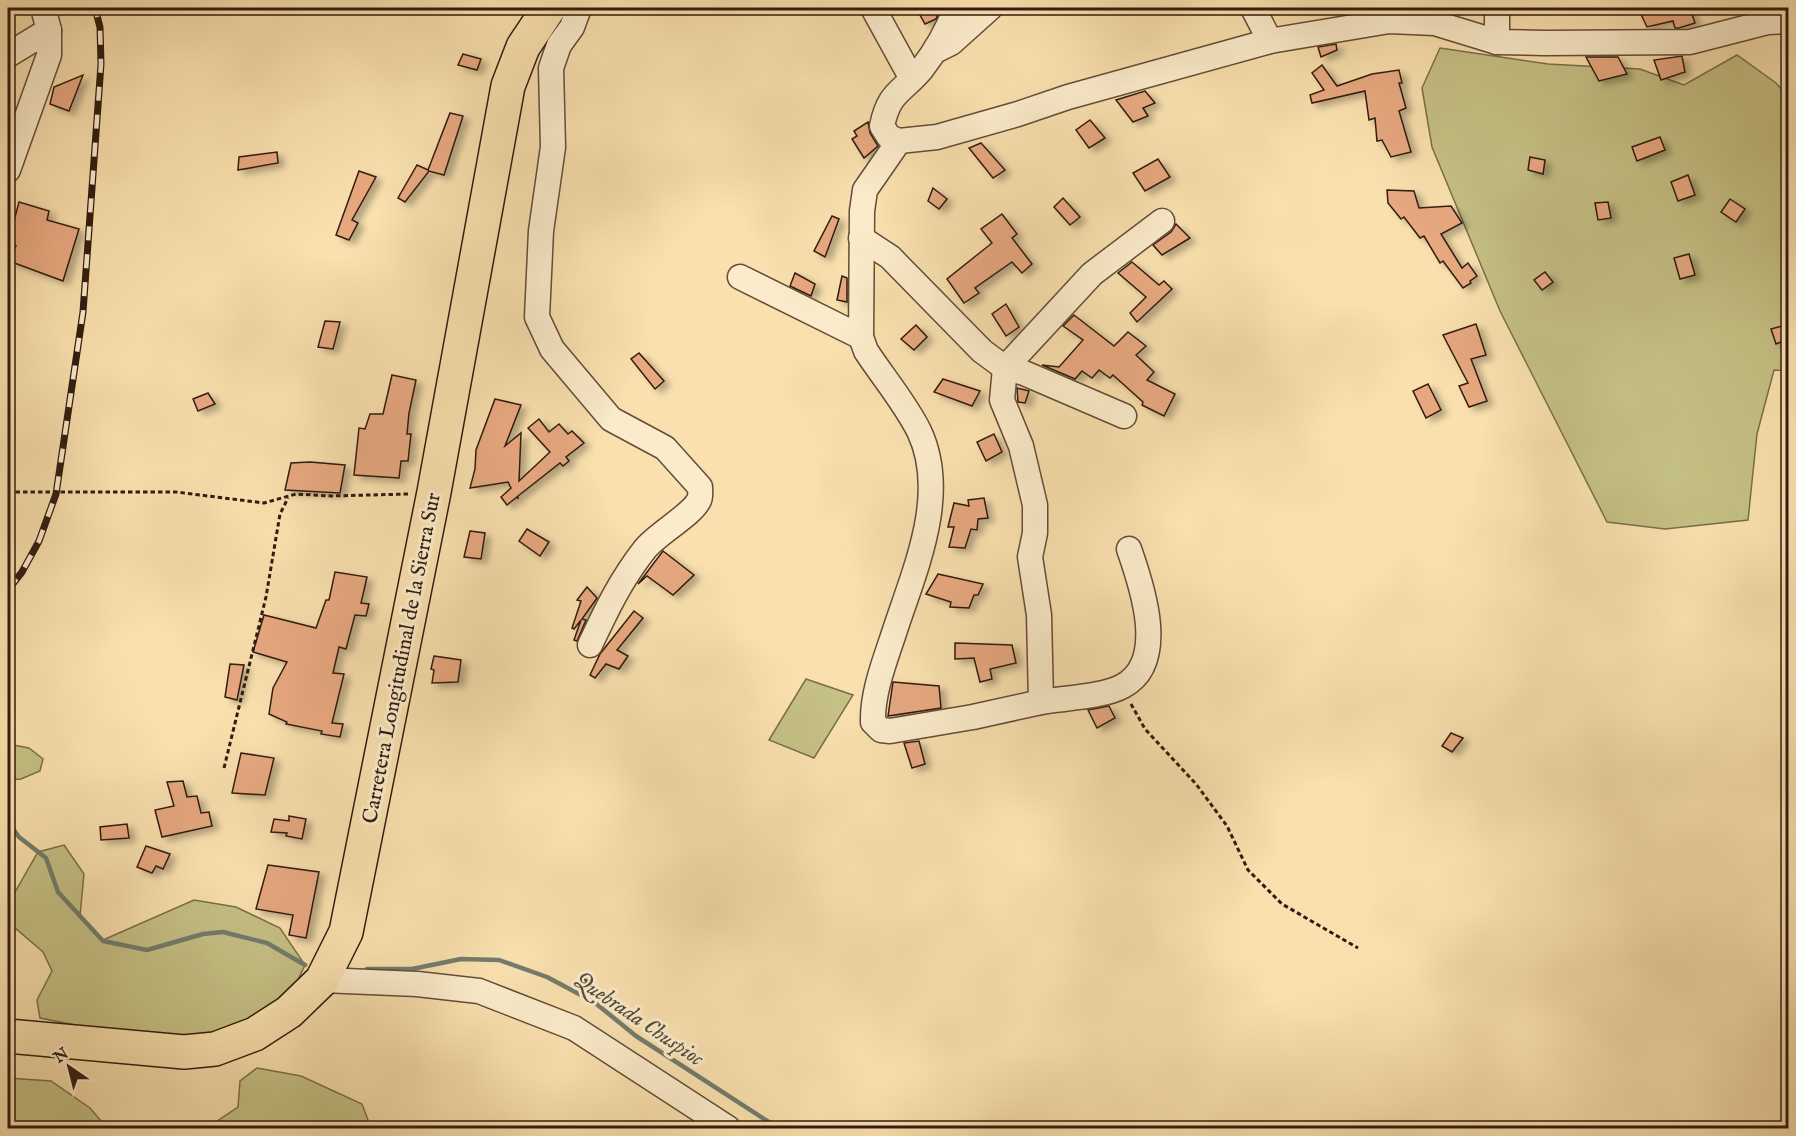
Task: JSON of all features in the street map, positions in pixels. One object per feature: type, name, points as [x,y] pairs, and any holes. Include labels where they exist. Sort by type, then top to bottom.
[{"type":"highway","name":"Carretera Longitudinal de la Sierra Sur","points":[[8,1036],[184,1052],[215,1049],[255,1034],[274,1023],[322,980],[346,932],[434,492],[508,86],[523,47],[549,8]]},
{"type":"street","points":[[579,8],[572,27],[559,45],[551,68],[553,147],[541,231],[537,316],[552,349],[605,413],[631,432],[665,448],[700,487],[700,499],[689,513],[669,525],[647,546],[620,582],[590,645]]},
{"type":"street","points":[[873,8],[912,79]]},
{"type":"street","points":[[956,8],[932,53],[912,79],[897,91],[886,106],[882,126],[888,137],[899,141],[937,137],[1089,90],[1270,41],[1389,21],[1435,23],[1497,42],[1690,42],[1768,22],[1788,21]]},
{"type":"street","points":[[932,53],[951,43],[990,8]]},
{"type":"street","points":[[1253,8],[1270,41]]},
{"type":"street","points":[[1497,8],[1497,42]]},
{"type":"street","points":[[8,55],[46,19]]},
{"type":"street","points":[[8,170],[49,55],[46,19]]},
{"type":"street","points":[[899,141],[866,190],[861,238],[861,337],[866,351],[919,431],[927,456],[930,486],[926,534],[888,652],[873,709],[873,722],[881,730],[890,731],[1121,687],[1137,676],[1147,656],[1146,595],[1129,549]]},
{"type":"street","points":[[1041,702],[1039,615],[1030,557],[1035,533],[1035,505],[1021,446],[1002,400],[1005,368],[1092,274],[1162,221]]},
{"type":"street","points":[[861,238],[890,257],[982,351],[1005,368],[1024,373],[1124,416]]},
{"type":"street","points":[[740,277],[861,337]]},
{"type":"street","points":[[322,980],[417,984],[479,991],[574,1028],[728,1128]]},
{"type":"path","points":[[8,492],[176,492],[264,503],[304,494],[331,496],[434,492]]},
{"type":"path","points":[[224,768],[266,597],[280,514],[289,496]]},
{"type":"path","points":[[1121,687],[1145,729],[1196,784],[1227,826],[1248,870],[1282,904],[1358,948]]},
{"type":"shaded area","points":[[1440,48],[1548,64],[1640,69],[1684,85],[1737,55],[1776,83],[1788,97],[1788,371],[1774,370],[1757,434],[1748,520],[1665,529],[1607,522],[1500,311],[1432,147],[1422,88]]},
{"type":"shaded area","points":[[806,679],[853,695],[814,758],[769,740]]},
{"type":"shaded area","points":[[8,744],[29,748],[43,759],[40,771],[21,779],[8,780]]},
{"type":"shaded area","points":[[64,845],[84,874],[80,916],[103,940],[194,900],[236,907],[280,928],[305,965],[294,988],[247,1025],[197,1041],[131,1036],[40,1018],[37,1000],[52,971],[43,952],[14,927],[10,901],[38,852]]},
{"type":"shaded area","points":[[257,1068],[301,1076],[362,1104],[371,1128],[182,1128],[214,1123],[238,1107],[240,1081]]},
{"type":"shaded area","points":[[8,1078],[51,1081],[90,1108],[107,1128],[8,1128]]},
{"type":"building","points":[[916,8],[934,8],[938,14],[936,19],[925,24]]},
{"type":"building","points":[[1638,8],[1690,8],[1695,23],[1675,28],[1673,21],[1647,27]]},
{"type":"building","points":[[1336,44],[1337,50],[1321,57],[1318,47]]},
{"type":"building","points":[[463,54],[481,59],[477,70],[458,65]]},
{"type":"building","points":[[1682,56],[1685,72],[1661,80],[1654,60]]},
{"type":"building","points":[[1586,57],[1618,57],[1627,74],[1599,81]]},
{"type":"building","points":[[1322,65],[1337,86],[1372,74],[1399,70],[1402,83],[1399,83],[1406,108],[1399,111],[1411,152],[1391,157],[1382,140],[1377,141],[1375,118],[1369,120],[1365,91],[1312,103],[1310,95],[1324,90],[1312,73]]},
{"type":"building","points":[[83,75],[69,111],[50,104],[54,87]]},
{"type":"building","points":[[1145,91],[1155,103],[1143,108],[1148,116],[1133,122],[1116,100]]},
{"type":"building","points":[[450,113],[463,116],[444,175],[429,171],[405,202],[398,198],[417,165],[428,170]]},
{"type":"building","points":[[1090,120],[1105,138],[1089,148],[1076,130]]},
{"type":"building","points":[[868,122],[870,133],[878,146],[864,158],[852,139],[857,136],[854,131]]},
{"type":"building","points":[[1660,137],[1665,150],[1637,161],[1632,147]]},
{"type":"building","points":[[981,143],[1005,170],[993,178],[969,148]]},
{"type":"building","points":[[277,152],[278,163],[238,170],[239,157]]},
{"type":"building","points":[[1530,157],[1545,160],[1543,174],[1528,170]]},
{"type":"building","points":[[1158,159],[1170,177],[1145,191],[1133,173]]},
{"type":"building","points":[[359,171],[376,177],[352,220],[358,223],[349,240],[336,235]]},
{"type":"building","points":[[1688,175],[1695,195],[1678,201],[1671,182]]},
{"type":"building","points":[[933,188],[947,199],[939,209],[928,201]]},
{"type":"building","points":[[1387,190],[1414,191],[1419,208],[1451,206],[1462,223],[1441,234],[1462,268],[1468,263],[1477,276],[1470,281],[1471,283],[1463,288],[1443,261],[1440,263],[1424,236],[1420,238],[1404,217],[1401,219],[1388,203]]},
{"type":"building","points":[[1063,198],[1080,217],[1070,225],[1054,207]]},
{"type":"building","points":[[1730,199],[1745,209],[1736,222],[1721,212]]},
{"type":"building","points":[[19,202],[49,211],[47,220],[79,229],[63,281],[9,261],[16,246],[8,243]]},
{"type":"building","points":[[1608,202],[1611,218],[1598,220],[1595,203]]},
{"type":"building","points":[[1002,214],[1017,234],[1012,238],[1032,264],[1022,273],[1012,262],[975,288],[979,293],[964,303],[947,279],[992,243],[981,229]]},
{"type":"building","points":[[832,216],[839,219],[825,257],[814,251]]},
{"type":"building","points":[[1176,224],[1190,238],[1162,255],[1153,245],[1171,232]]},
{"type":"building","points":[[1689,254],[1695,275],[1680,279],[1674,258]]},
{"type":"building","points":[[1132,262],[1159,285],[1164,281],[1172,289],[1137,322],[1130,313],[1146,297],[1118,273]]},
{"type":"building","points":[[1545,272],[1553,282],[1542,290],[1534,280]]},
{"type":"building","points":[[795,273],[815,284],[811,296],[790,286]]},
{"type":"building","points":[[842,276],[847,278],[847,302],[837,300]]},
{"type":"building","points":[[1006,304],[1019,327],[1006,336],[992,314]]},
{"type":"building","points":[[1074,315],[1114,346],[1128,332],[1146,346],[1136,355],[1154,372],[1147,380],[1175,394],[1164,416],[1142,405],[1143,402],[1113,375],[1110,378],[1099,370],[1092,378],[1082,371],[1075,379],[1042,365],[1059,367],[1083,340],[1063,326]]},
{"type":"building","points":[[325,321],[340,322],[333,349],[318,347]]},
{"type":"building","points":[[1476,324],[1486,355],[1471,359],[1487,401],[1469,407],[1459,386],[1468,383],[1443,335]]},
{"type":"building","points":[[916,325],[927,337],[914,350],[901,339]]},
{"type":"building","points":[[1786,325],[1788,339],[1776,344],[1771,329]]},
{"type":"building","points":[[639,353],[664,381],[655,389],[631,359]]},
{"type":"building","points":[[392,375],[416,380],[409,413],[407,434],[411,434],[408,461],[401,461],[399,478],[354,475],[359,428],[365,429],[370,414],[383,414]]},
{"type":"building","points":[[943,379],[980,391],[972,406],[934,392]]},
{"type":"building","points":[[1428,384],[1441,410],[1426,418],[1413,391]]},
{"type":"building","points":[[1017,388],[1029,391],[1025,403],[1018,402]]},
{"type":"building","points":[[208,393],[215,404],[198,411],[193,399]]},
{"type":"building","points":[[495,399],[521,405],[505,446],[521,433],[519,481],[550,452],[528,428],[539,419],[549,432],[559,424],[568,434],[572,431],[584,443],[566,457],[569,461],[563,466],[560,463],[518,496],[518,499],[517,497],[507,505],[501,497],[511,488],[508,482],[470,488],[475,469],[476,450]]},
{"type":"building","points":[[994,434],[1002,452],[986,461],[977,442]]},
{"type":"building","points":[[291,463],[345,465],[340,493],[285,490]]},
{"type":"building","points":[[984,498],[988,518],[978,519],[977,530],[971,529],[965,548],[949,547],[954,527],[948,527],[954,503],[969,506],[968,500]]},
{"type":"building","points":[[527,529],[549,542],[540,556],[519,541]]},
{"type":"building","points":[[470,531],[485,533],[481,559],[464,557]]},
{"type":"building","points":[[663,551],[694,575],[673,595],[647,576],[638,584]]},
{"type":"building","points":[[335,572],[367,577],[361,603],[369,604],[366,616],[355,615],[346,649],[339,647],[333,673],[344,674],[332,723],[343,724],[340,737],[286,724],[287,722],[269,714],[273,688],[287,662],[253,652],[264,615],[316,628],[326,600],[329,600]]},
{"type":"building","points":[[938,574],[983,584],[978,595],[974,595],[969,608],[950,607],[951,602],[926,594]]},
{"type":"building","points":[[587,587],[597,598],[582,619],[586,620],[577,641],[574,640],[581,620],[574,629],[572,628],[581,601],[577,600]]},
{"type":"building","points":[[634,611],[643,618],[617,650],[628,656],[619,669],[606,664],[595,678],[590,675],[600,654]]},
{"type":"building","points":[[955,643],[1012,645],[1016,663],[990,669],[992,679],[980,682],[974,658],[955,659]]},
{"type":"building","points":[[434,656],[461,660],[458,682],[432,683],[434,670],[431,669]]},
{"type":"building","points":[[230,664],[244,665],[237,700],[225,697]]},
{"type":"building","points":[[893,682],[939,686],[941,708],[888,716]]},
{"type":"building","points":[[1109,706],[1115,718],[1097,728],[1088,710]]},
{"type":"building","points":[[1451,733],[1463,738],[1452,752],[1442,746]]},
{"type":"building","points":[[919,741],[925,764],[912,768],[904,743]]},
{"type":"building","points":[[241,753],[274,758],[265,795],[232,793]]},
{"type":"building","points":[[183,781],[187,797],[197,796],[201,813],[209,812],[212,826],[162,837],[155,810],[174,806],[167,782]]},
{"type":"building","points":[[289,816],[306,819],[302,839],[286,836],[287,833],[271,832],[274,819],[289,821]]},
{"type":"building","points":[[127,824],[129,838],[101,840],[100,827]]},
{"type":"building","points":[[146,846],[170,854],[163,869],[156,866],[152,873],[137,867]]},
{"type":"building","points":[[268,865],[319,872],[306,938],[289,935],[293,915],[256,909]]},
{"type":"waterway","name":"Quebrada Chuspioc","points":[[8,822],[19,837],[46,858],[58,892],[103,941],[147,950],[203,934],[223,932],[267,943],[305,965]]},
{"type":"waterway","name":"Quebrada Chuspioc","points":[[367,969],[412,969],[461,959],[499,960],[547,977],[594,1002],[636,1036],[778,1128]]},
{"type":"railway","points":[[8,590],[22,572],[39,541],[56,494],[83,312],[101,64],[100,27],[95,8]]}]
